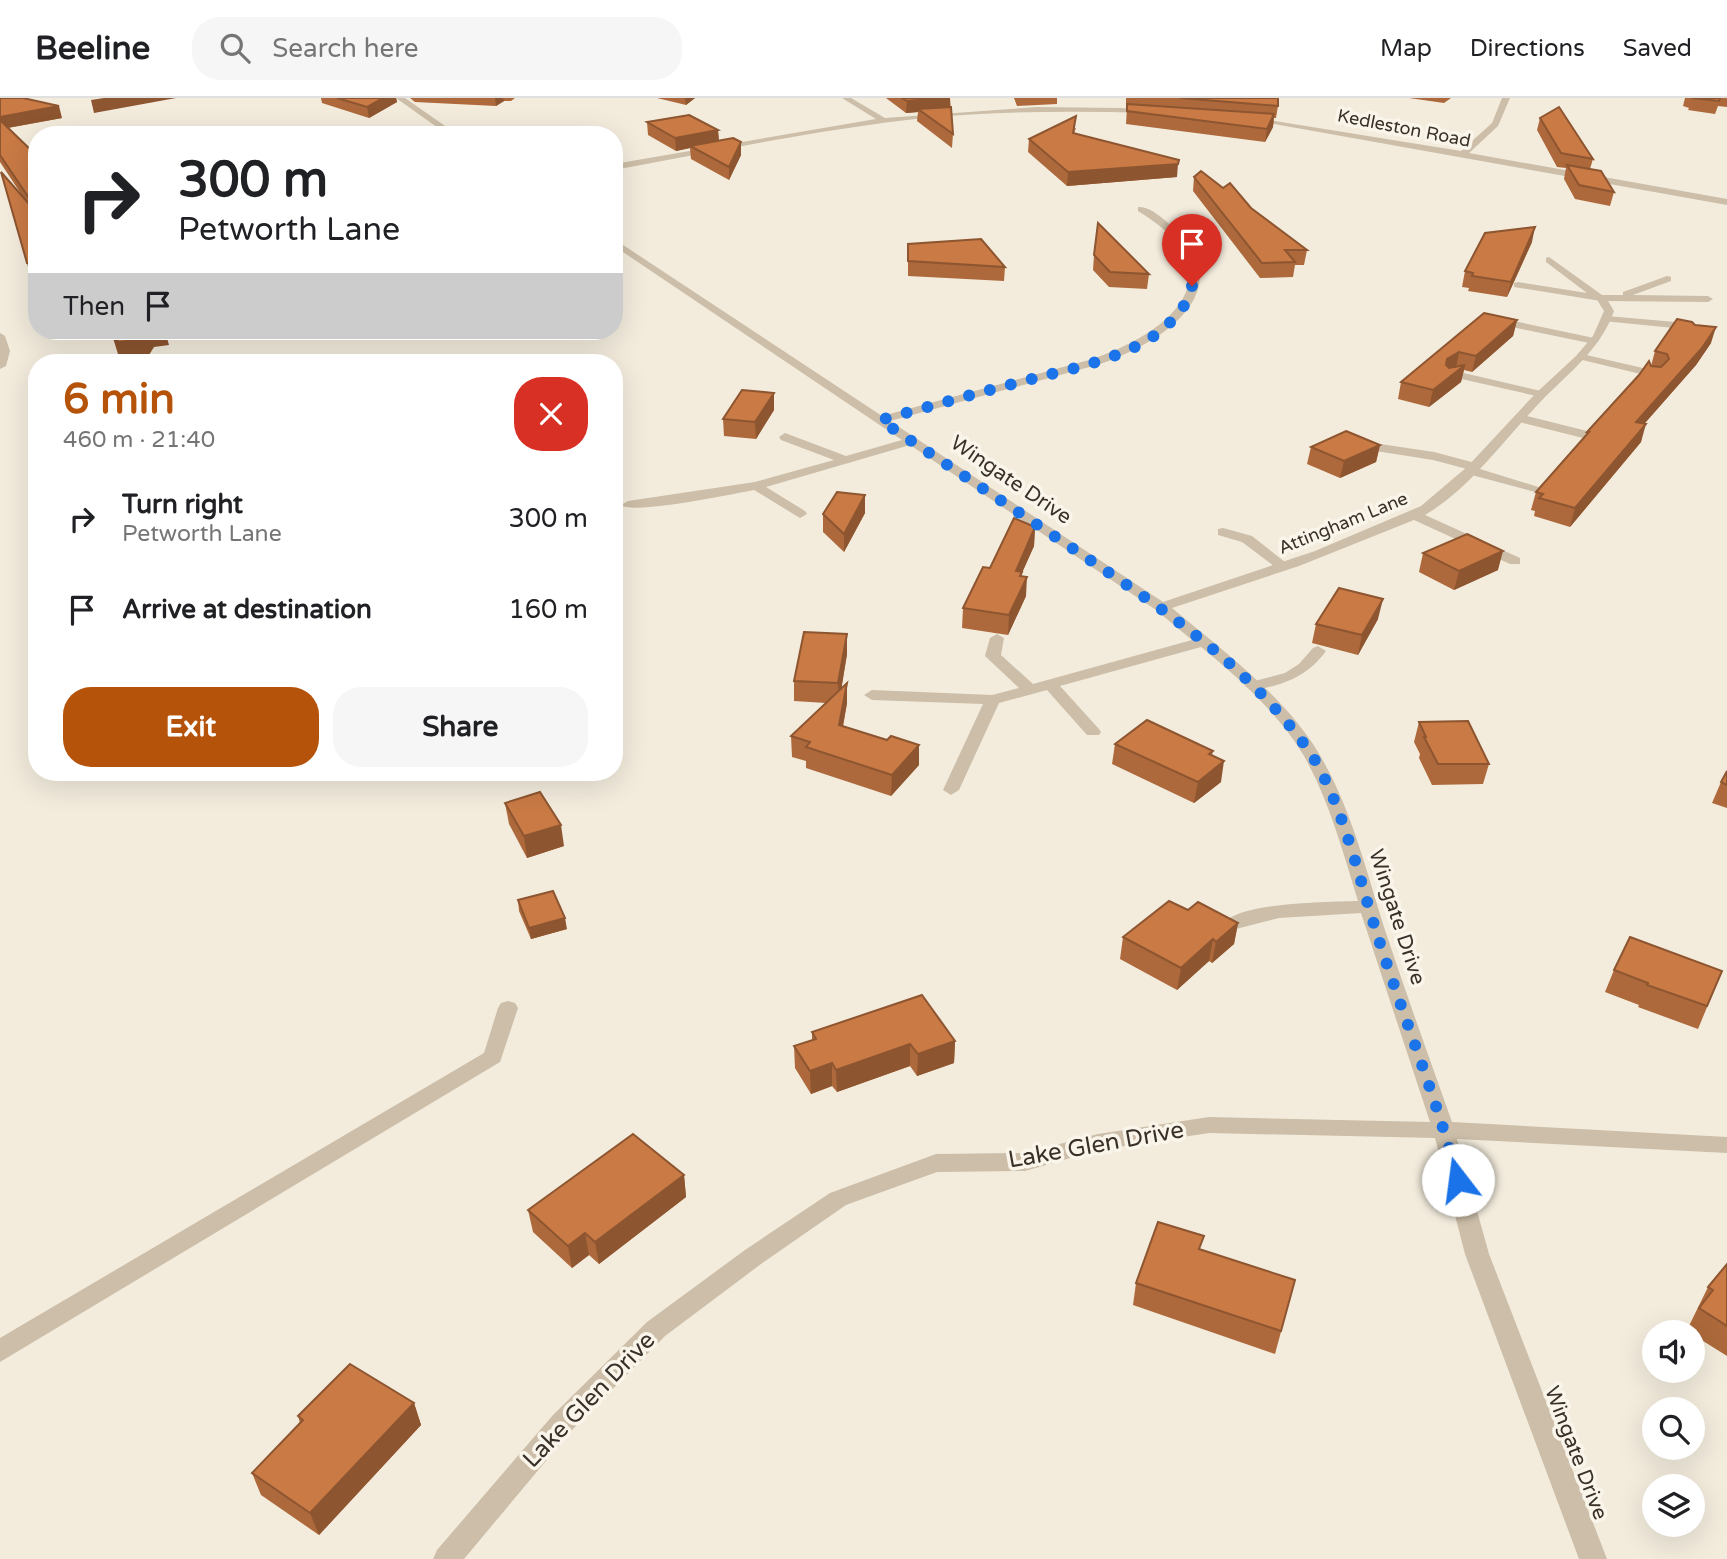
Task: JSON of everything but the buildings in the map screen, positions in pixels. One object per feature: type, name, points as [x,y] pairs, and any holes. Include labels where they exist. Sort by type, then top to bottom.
[{"type":"street","points":[[400,98],[441,126]]},
{"type":"street","points":[[846,98],[884,121]]},
{"type":"street","points":[[1461,155],[1495,127],[1506,98]]},
{"type":"street","points":[[623,165],[884,121],[1035,110],[1159,112]]},
{"type":"street","name":"Kedleston Road","points":[[1246,119],[1323,129],[1727,202]]},
{"type":"street","points":[[880,420],[1082,366],[1156,334],[1186,305],[1192,286],[1193,267],[1180,241],[1158,219],[1141,209]]},
{"type":"street","name":"Wingate Drive","points":[[623,248],[1161,607],[1205,641],[1253,686],[1276,710],[1315,762],[1351,848],[1444,1130],[1477,1254],[1593,1559]]},
{"type":"street","points":[[1549,260],[1601,298],[1609,311],[1607,318],[1687,326],[1695,337]]},
{"type":"street","points":[[1601,298],[1631,294],[1667,279]]},
{"type":"street","points":[[1518,285],[1601,298],[1709,299]]},
{"type":"street","name":"Attingham Lane","points":[[1161,607],[1347,544],[1413,515],[1432,503],[1473,469],[1541,394],[1582,357],[1604,328],[1607,318]]},
{"type":"street","points":[[1504,330],[1509,323],[1594,341]]},
{"type":"street","points":[[0,336],[6,348],[5,358],[0,366]]},
{"type":"street","points":[[1582,357],[1656,374],[1652,379]]},
{"type":"street","points":[[1449,380],[1455,374],[1541,394]]},
{"type":"street","points":[[1520,418],[1583,434]]},
{"type":"street","points":[[785,437],[845,460]]},
{"type":"street","points":[[628,505],[756,486],[912,441]]},
{"type":"street","points":[[1367,446],[1434,456],[1539,489]]},
{"type":"street","points":[[756,486],[800,514]]},
{"type":"street","points":[[1413,515],[1516,561]]},
{"type":"street","points":[[1223,531],[1247,539],[1283,566]]},
{"type":"street","points":[[997,638],[993,656],[1029,689]]},
{"type":"street","points":[[872,695],[993,700],[1205,641]]},
{"type":"street","points":[[1253,686],[1289,678],[1306,669],[1318,651]]},
{"type":"street","points":[[1049,683],[1093,732]]},
{"type":"street","points":[[951,790],[993,700]]},
{"type":"street","points":[[1231,924],[1243,917],[1368,906]]},
{"type":"street","points":[[0,1351],[493,1057],[508,1008]]},
{"type":"street","name":"Lake Glen Drive","points":[[447,1559],[562,1423],[656,1329],[753,1257],[838,1199],[936,1163],[1025,1162],[1098,1142],[1209,1125],[1444,1130],[1727,1144]]},
{"type":"route","points":[[1192,286],[1186,305],[1180,313],[1156,334],[1119,352],[1082,366],[880,420],[1189,628],[1238,670],[1276,710],[1310,752],[1351,848],[1458,1180]]}]
